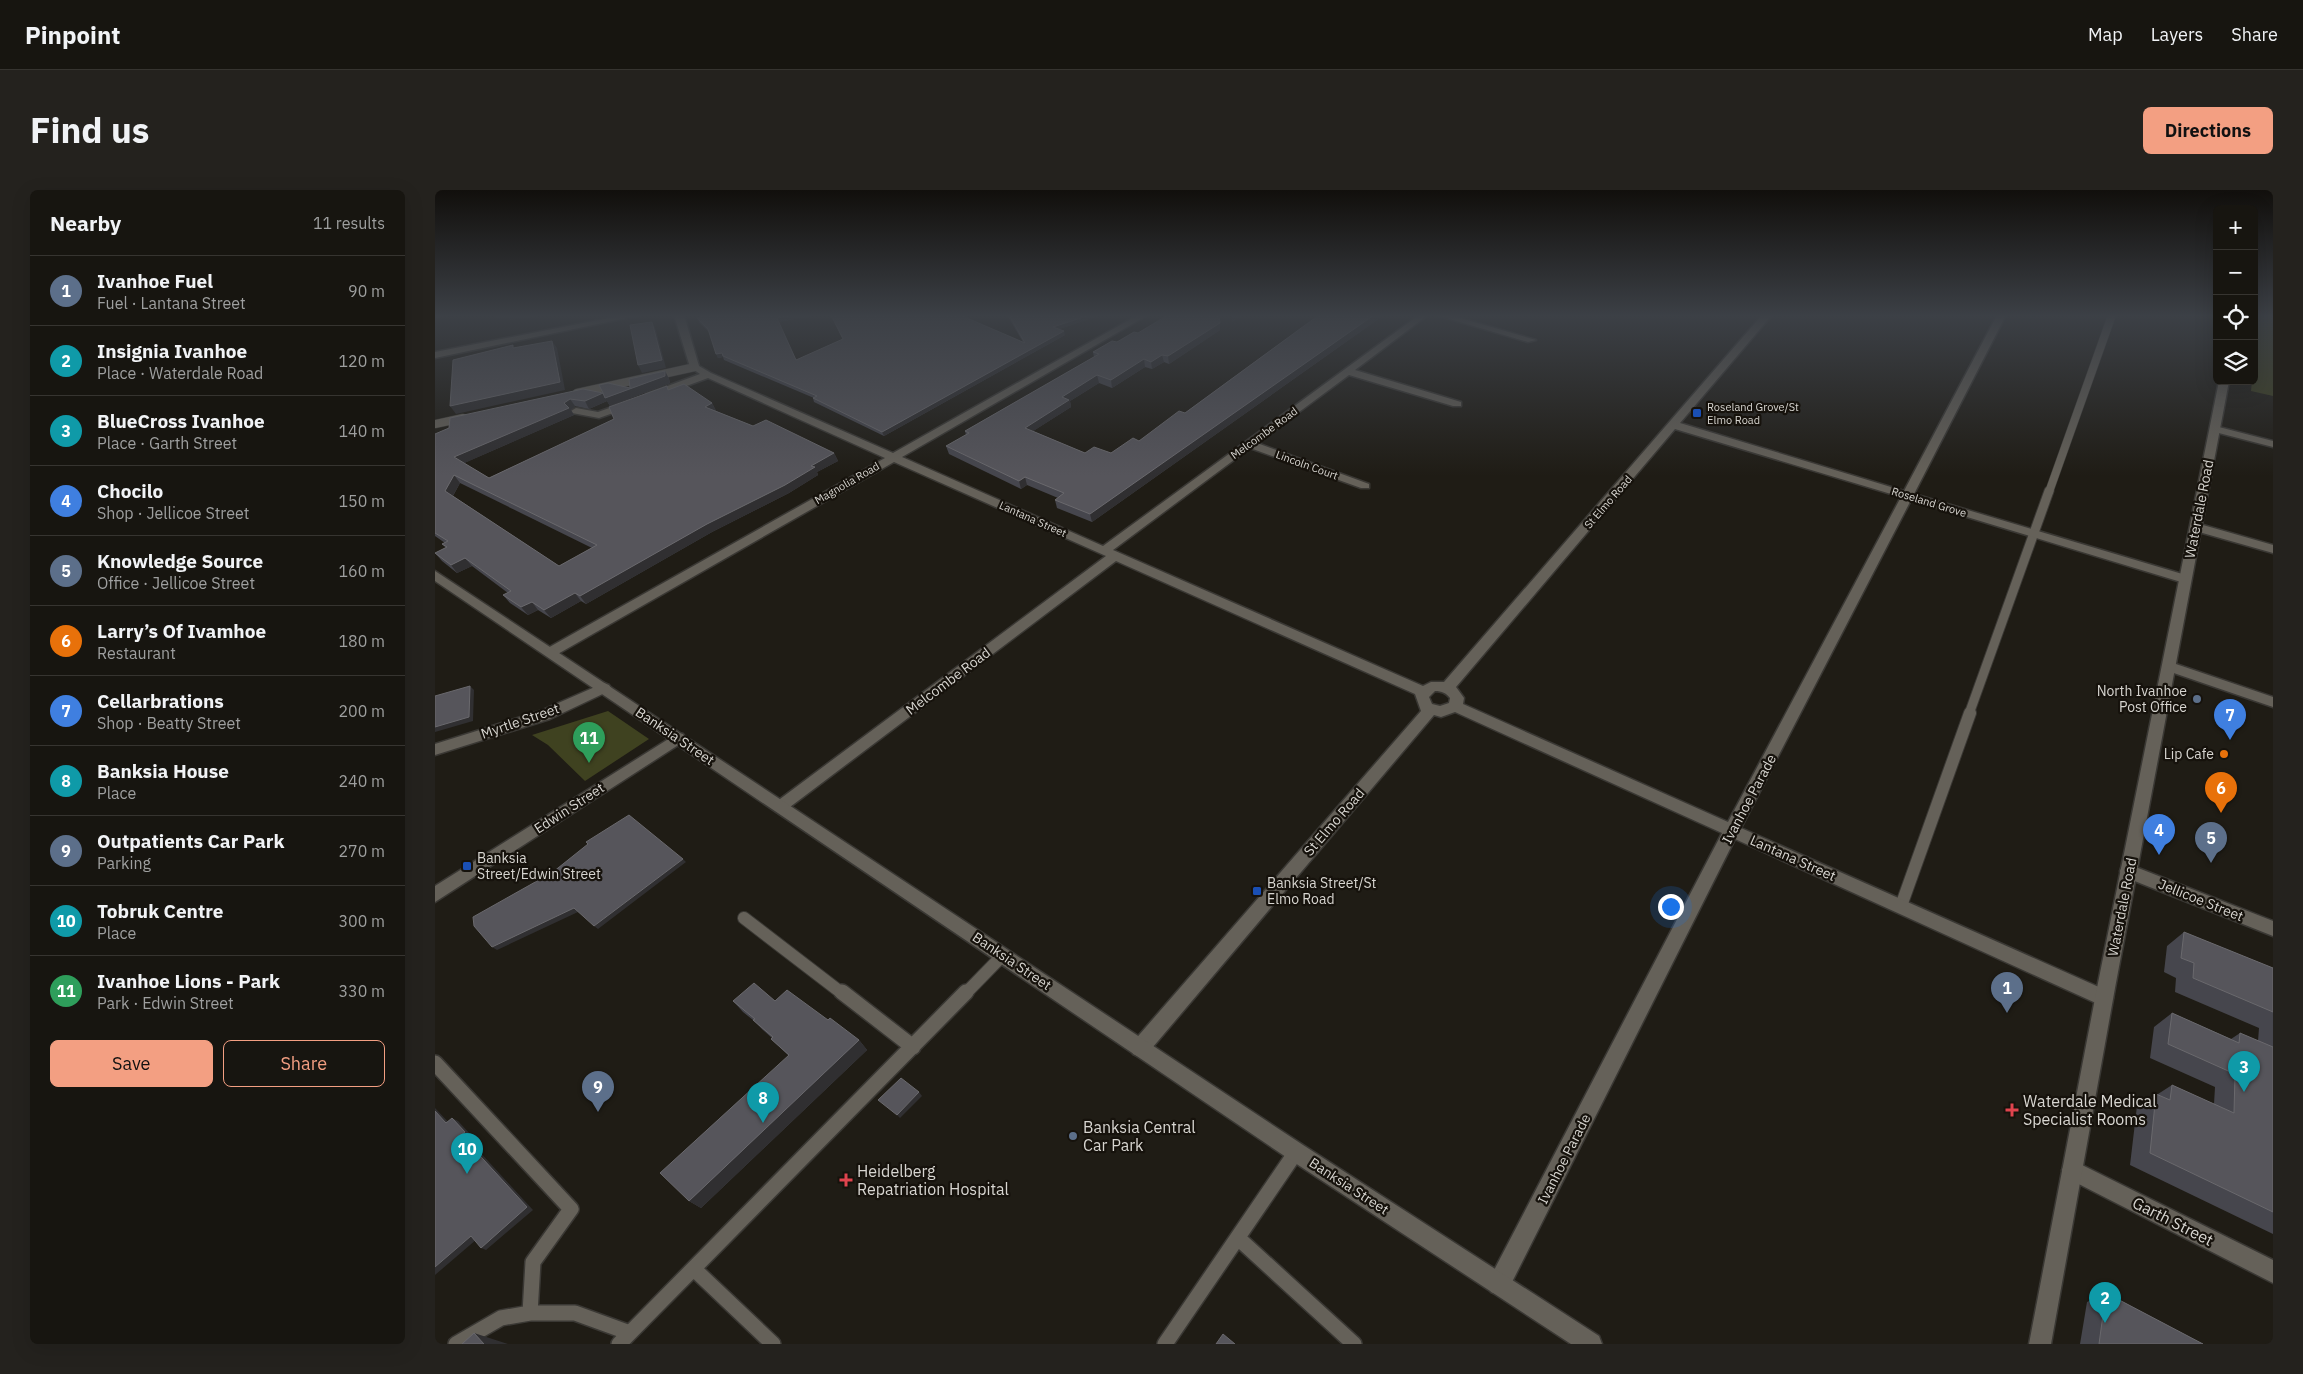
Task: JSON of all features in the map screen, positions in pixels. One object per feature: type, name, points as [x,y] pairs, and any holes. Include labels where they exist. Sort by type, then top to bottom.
[{"type":"street","name":"Lantana Street","points":[[697,369],[1423,692]]},
{"type":"street","name":"Magnolia Road","points":[[551,652],[1049,369]]},
{"type":"street","name":"Melcombe Road","points":[[781,806],[1249,444],[1350,369]]},
{"type":"street","name":"St Elmo Road","points":[[1447,688],[1721,369]]},
{"type":"street","name":"Ivanhoe Parade","points":[[1499,1284],[1732,830],[1974,369]]},
{"type":"street","points":[[1347,371],[1457,404]]},
{"type":"street","points":[[576,411],[601,420],[708,375]]},
{"type":"street","name":"Waterdale Road","points":[[2040,1344],[2128,871],[2170,667],[2185,579],[2223,385]]},
{"type":"street","name":"Roseland Grove","points":[[1673,425],[2185,579]]},
{"type":"street","points":[[2215,429],[2273,444]]},
{"type":"street","name":"Lincoln Court","points":[[1249,444],[1365,486]]},
{"type":"street","points":[[2196,527],[2273,549]]},
{"type":"street","name":"Banksia Street","points":[[435,575],[1296,1152],[1591,1344]]},
{"type":"street","points":[[2170,667],[2273,702]]},
{"type":"street","points":[[1431,687],[1447,688],[1457,698],[1455,706],[1447,711],[1430,710],[1422,704],[1421,696],[1423,692],[1431,687]]},
{"type":"street","name":"Myrtle Street","points":[[435,750],[545,715],[604,688]]},
{"type":"street","name":"Lantana Street","points":[[1455,706],[2104,998]]},
{"type":"street","name":"St Elmo Road","points":[[1140,1048],[1430,710]]},
{"type":"street","name":"Edwin Street","points":[[435,895],[678,738]]},
{"type":"street","name":"Jellicoe Street","points":[[2128,871],[2273,929]]},
{"type":"street","name":"Garth Street","points":[[2072,1170],[2273,1272]]},
{"type":"lane","points":[[571,394],[691,369]]},
{"type":"lane","points":[[1901,906],[2093,369]]},
{"type":"lane","points":[[435,424],[474,416]]},
{"type":"lane","points":[[744,918],[913,1047]]},
{"type":"lane","points":[[456,1344],[501,1318],[529,1313],[575,1313],[625,1338],[1003,955]]},
{"type":"lane","points":[[435,1063],[571,1209],[533,1262],[529,1313]]},
{"type":"lane","points":[[1165,1344],[1296,1152]]},
{"type":"lane","points":[[1238,1238],[1354,1344]]},
{"type":"lane","points":[[694,1269],[773,1344]]},
{"type":"green space","points":[[2258,369],[2273,369],[2273,396],[2251,391],[2252,385],[2258,385]]},
{"type":"green space","points":[[608,711],[649,739],[585,781],[548,745],[532,735]]},
{"type":"building","points":[[452,369],[557,369],[560,382],[450,406]]},
{"type":"building","points":[[753,369],[996,369],[882,432],[813,398],[817,396]]},
{"type":"building","points":[[1073,369],[1129,369],[1111,380],[1097,375],[1062,397],[1069,400],[1025,428],[1085,453],[1094,447],[1111,453],[1133,438],[1139,441],[1179,411],[1185,413],[1245,369],[1297,369],[1090,514],[1055,500],[1064,493],[1025,477],[1019,481],[946,446],[969,433],[965,431]]},
{"type":"building","points":[[665,371],[665,376],[605,398],[599,385],[608,383],[630,388],[629,379]]},
{"type":"building","points":[[684,384],[712,403],[705,407],[753,426],[766,420],[834,453],[811,466],[815,467],[785,485],[707,524],[580,596],[575,593],[544,610],[532,602],[521,607],[503,595],[511,591],[465,558],[451,565],[435,553],[447,547],[442,544],[448,541],[435,533],[435,434],[449,428],[450,418],[583,389],[603,393],[585,401],[570,399],[564,403],[569,408],[454,457],[489,478],[614,419],[609,407],[667,386],[668,390]],"holes":[[[454,475],[597,545],[559,566],[445,491]]]},
{"type":"building","points":[[470,686],[469,717],[435,727],[435,696]]},
{"type":"building","points":[[629,815],[683,859],[594,926],[574,908],[492,947],[474,926],[473,917],[553,872],[588,844],[586,842]]},
{"type":"building","points":[[2184,932],[2273,968],[2273,1012],[2193,978],[2194,963],[2181,958]]},
{"type":"building","points":[[754,983],[775,1001],[787,990],[828,1020],[830,1018],[859,1040],[689,1201],[660,1173],[789,1055],[771,1039],[773,1037],[753,1020],[755,1019],[733,1001]]},
{"type":"building","points":[[2172,1013],[2239,1043],[2240,1033],[2273,1047],[2273,1212],[2150,1153],[2156,1094],[2170,1100],[2172,1085],[2234,1113],[2235,1074],[2168,1044]]},
{"type":"building","points":[[901,1078],[919,1092],[897,1115],[878,1100]]},
{"type":"building","points":[[435,1111],[446,1123],[452,1118],[465,1132],[461,1135],[527,1207],[481,1248],[471,1236],[435,1267]]},
{"type":"building","points":[[2106,1293],[2203,1344],[2099,1344]]},
{"type":"building","points":[[474,1333],[484,1344],[462,1344]]},
{"type":"building","points":[[1223,1334],[1235,1344],[1216,1344]]},
{"type":"place","name":"Roseland Grove/St Elmo Road","points":[[1697,413]]},
{"type":"place","name":"North Ivanhoe Post Office","points":[[2197,699]]},
{"type":"place","name":"Cellarbrations","points":[[2230,740]]},
{"type":"place","name":"Lip Cafe","points":[[2224,754]]},
{"type":"place","name":"Ivanhoe Lions - Park","points":[[589,763]]},
{"type":"place","name":"Larry’s Of Ivamhoe","points":[[2221,813]]},
{"type":"place","name":"Chocilo","points":[[2159,855]]},
{"type":"place","name":"Knowledge Source","points":[[2211,863]]},
{"type":"place","name":"Banksia Street/Edwin Street","points":[[467,866]]},
{"type":"place","name":"Banksia Street/St Elmo Road","points":[[1257,891]]},
{"type":"place","name":"Ivanhoe Fuel","points":[[2007,1013]]},
{"type":"place","name":"BlueCross Ivanhoe","points":[[2244,1092]]},
{"type":"place","name":"Waterdale Medical Specialist Rooms","points":[[2012,1110]]},
{"type":"place","name":"Outpatients Car Park","points":[[598,1112]]},
{"type":"place","name":"Banksia House","points":[[763,1123]]},
{"type":"place","name":"Banksia Central Car Park","points":[[1073,1136]]},
{"type":"place","name":"Tobruk Centre","points":[[467,1174]]},
{"type":"place","name":"Heidelberg Repatriation Hospital","points":[[846,1180]]},
{"type":"place","name":"Insignia Ivanhoe","points":[[2105,1323]]}]
